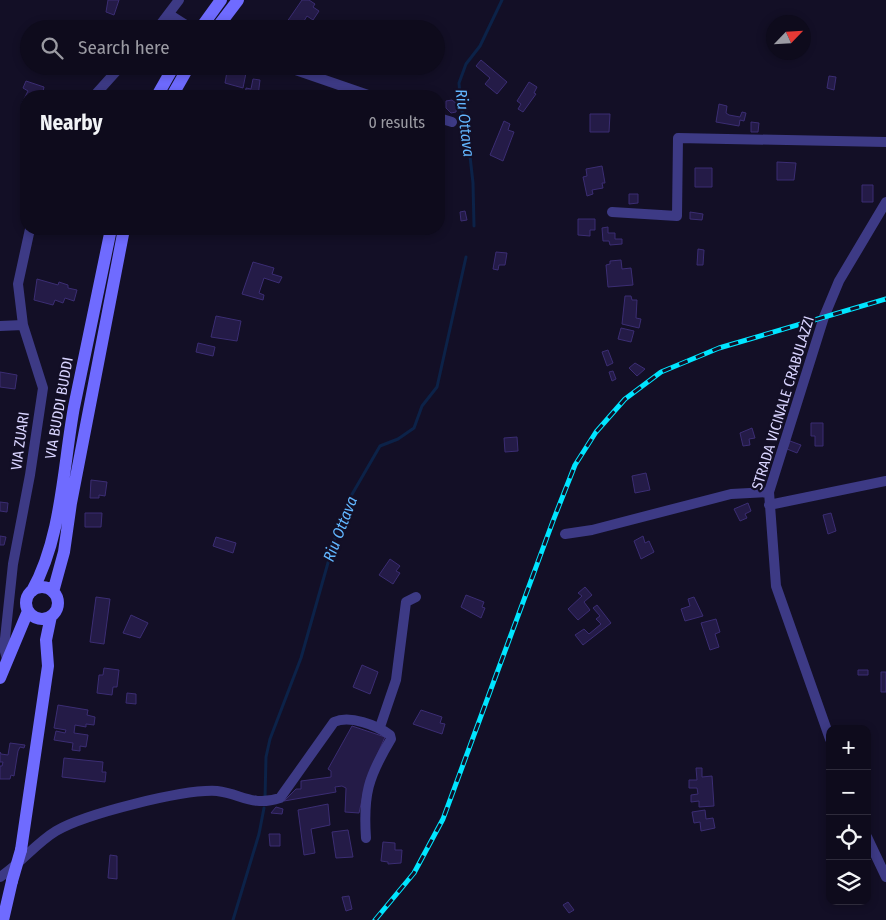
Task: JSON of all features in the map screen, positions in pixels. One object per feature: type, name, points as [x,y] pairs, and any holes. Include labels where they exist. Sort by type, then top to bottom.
[{"type":"main road","points":[[207,20],[221,0]]},
{"type":"main road","points":[[223,20],[238,0]]},
{"type":"main road","points":[[160,90],[169,75]]},
{"type":"main road","points":[[175,90],[184,75]]},
{"type":"main road","name":"VIA BUDDI BUDDI","points":[[32,592],[42,568],[53,530],[74,407],[110,235]]},
{"type":"main road","name":"VIA BUDDI BUDDI","points":[[53,592],[64,552],[74,484],[123,235]]},
{"type":"main road","points":[[0,678],[28,612],[26,601],[32,592],[40,588],[53,592],[58,605],[51,616],[46,640],[48,666],[21,850],[3,920]]},
{"type":"main road","points":[[28,612],[36,618],[51,616]]},
{"type":"street","points":[[166,20],[179,0]]},
{"type":"street","points":[[170,15],[178,20]]},
{"type":"street","points":[[99,90],[113,75]]},
{"type":"street","points":[[310,75],[354,90]]},
{"type":"street","points":[[445,120],[452,122]]},
{"type":"street","points":[[612,212],[677,216],[678,138],[886,142]]},
{"type":"street","name":"STRADA VICINALE CRABULAZZI","points":[[826,728],[776,586],[769,492],[824,317],[838,281],[886,202]]},
{"type":"street","name":"VIA ZUARI","points":[[7,659],[4,648],[13,564],[30,475],[43,388],[23,325],[18,284],[29,235]]},
{"type":"street","points":[[0,326],[23,325]]},
{"type":"street","points":[[769,505],[886,481]]},
{"type":"street","points":[[565,534],[592,530],[731,494],[769,492]]},
{"type":"street","points":[[380,728],[396,680],[406,602],[416,597]]},
{"type":"street","points":[[0,877],[62,828],[161,797],[217,791],[252,802],[267,802],[280,798],[334,722],[342,718],[380,728],[390,735],[391,739],[370,780],[364,806],[366,838]]},
{"type":"street","points":[[871,846],[886,878]]},
{"type":"building","points":[[108,0],[119,0],[114,15],[106,12]]},
{"type":"building","points":[[302,0],[309,0],[315,4],[313,7],[319,11],[313,20],[307,16],[305,20],[288,20]]},
{"type":"building","points":[[481,60],[507,82],[497,94],[485,84],[490,78],[476,66]]},
{"type":"building","points":[[226,75],[246,75],[243,88],[225,83]]},
{"type":"building","points":[[829,76],[836,77],[834,90],[827,88]]},
{"type":"building","points":[[253,79],[260,80],[259,90],[246,90],[246,88],[251,89]]},
{"type":"building","points":[[26,81],[44,87],[43,90],[26,90],[23,88]]},
{"type":"building","points":[[529,82],[537,87],[534,93],[536,94],[523,112],[518,109],[521,104],[517,101]]},
{"type":"building","points":[[452,100],[457,104],[456,112],[451,113],[446,108],[446,101]]},
{"type":"building","points":[[719,104],[727,106],[726,113],[729,115],[740,117],[742,112],[746,113],[744,121],[740,120],[739,126],[716,122]]},
{"type":"building","points":[[590,114],[610,114],[609,132],[590,132]]},
{"type":"building","points":[[504,121],[510,124],[508,130],[514,132],[503,161],[490,155]]},
{"type":"building","points":[[751,122],[759,123],[758,132],[751,132]]},
{"type":"building","points":[[777,162],[796,163],[794,180],[777,180]]},
{"type":"building","points":[[602,166],[605,183],[602,183],[603,188],[592,190],[593,194],[587,196],[583,177],[587,176],[586,169]]},
{"type":"building","points":[[695,168],[712,168],[712,187],[695,187]]},
{"type":"building","points":[[862,185],[873,185],[873,202],[862,202]]},
{"type":"building","points":[[629,194],[638,194],[638,203],[629,204]]},
{"type":"building","points":[[465,211],[467,220],[461,221],[460,212]]},
{"type":"building","points":[[690,212],[703,214],[702,220],[690,219]]},
{"type":"building","points":[[578,219],[595,219],[595,230],[590,230],[590,236],[578,235]]},
{"type":"building","points":[[608,227],[608,233],[615,233],[615,239],[622,239],[622,244],[610,245],[609,241],[603,241],[602,228]]},
{"type":"building","points":[[698,249],[704,250],[703,265],[697,265]]},
{"type":"building","points":[[496,252],[507,253],[505,265],[499,265],[498,270],[493,269]]},
{"type":"building","points":[[621,260],[622,269],[631,268],[633,285],[608,287],[606,265],[610,264],[610,261]]},
{"type":"building","points":[[253,262],[274,268],[272,274],[282,277],[279,283],[264,278],[259,293],[264,295],[263,300],[242,294]]},
{"type":"building","points":[[37,279],[58,285],[59,282],[68,285],[68,288],[77,290],[74,301],[65,298],[63,303],[55,300],[53,305],[34,300]]},
{"type":"building","points":[[625,296],[631,296],[632,300],[637,300],[636,318],[641,319],[639,328],[622,324]]},
{"type":"building","points":[[216,316],[241,321],[237,341],[211,337]]},
{"type":"building","points":[[621,328],[634,331],[631,342],[618,339]]},
{"type":"building","points":[[198,343],[215,347],[213,356],[196,352]]},
{"type":"building","points":[[608,350],[613,363],[607,366],[602,352]]},
{"type":"building","points":[[635,363],[645,369],[637,376],[629,368]]},
{"type":"building","points":[[613,371],[616,379],[612,381],[609,372]]},
{"type":"building","points":[[0,372],[17,375],[15,389],[0,387]]},
{"type":"building","points":[[811,423],[823,423],[823,446],[815,446],[815,436],[811,436]]},
{"type":"building","points":[[752,428],[755,438],[749,439],[750,445],[743,446],[740,433]]},
{"type":"building","points":[[517,437],[518,451],[505,452],[504,438]]},
{"type":"building","points":[[790,441],[801,445],[797,453],[787,449]]},
{"type":"building","points":[[646,473],[650,490],[635,493],[632,476]]},
{"type":"building","points":[[91,480],[107,482],[105,496],[99,495],[99,498],[90,498]]},
{"type":"building","points":[[0,502],[8,503],[7,512],[0,511]]},
{"type":"building","points":[[748,503],[751,511],[745,514],[747,518],[740,521],[734,509]]},
{"type":"building","points":[[85,513],[102,513],[101,527],[85,527]]},
{"type":"building","points":[[831,513],[836,531],[828,534],[823,515]]},
{"type":"building","points":[[0,536],[6,537],[4,545],[0,545]]},
{"type":"building","points":[[643,536],[645,543],[649,541],[654,552],[641,559],[634,541]]},
{"type":"building","points":[[216,537],[236,543],[233,553],[213,546]]},
{"type":"building","points":[[390,559],[400,566],[396,571],[400,573],[393,584],[379,575]]},
{"type":"building","points":[[585,587],[592,595],[584,602],[590,610],[578,620],[568,609],[582,596],[578,593]]},
{"type":"building","points":[[466,595],[484,602],[482,607],[485,608],[481,618],[461,607]]},
{"type":"building","points":[[96,597],[110,599],[104,644],[90,642]]},
{"type":"building","points":[[694,597],[703,616],[685,621],[681,609],[690,606],[688,599]]},
{"type":"building","points":[[597,605],[611,623],[583,645],[575,635],[584,629],[589,634],[601,624],[596,619],[600,616],[593,608]]},
{"type":"building","points":[[131,615],[148,623],[140,638],[123,633]]},
{"type":"building","points":[[716,619],[720,632],[715,634],[719,647],[710,650],[701,623]]},
{"type":"building","points":[[362,665],[378,672],[370,694],[353,687]]},
{"type":"building","points":[[104,668],[119,670],[117,687],[113,687],[112,695],[97,693],[99,675],[103,675]]},
{"type":"building","points":[[858,670],[868,670],[868,675],[858,675]]},
{"type":"building","points":[[881,672],[886,672],[886,692],[881,692]]},
{"type":"building","points":[[127,693],[136,694],[136,704],[126,703]]},
{"type":"building","points":[[58,705],[88,710],[87,715],[95,717],[94,725],[86,724],[86,727],[75,725],[74,733],[88,735],[86,747],[80,746],[80,751],[72,750],[73,743],[54,740],[56,731],[65,733],[66,730],[54,728]]},
{"type":"building","points":[[421,710],[442,717],[440,723],[445,724],[442,734],[413,724]]},
{"type":"building","points":[[352,726],[385,737],[367,778],[359,813],[345,812],[346,788],[342,786],[335,787],[336,792],[284,801],[296,789],[301,789],[301,781],[331,777],[331,771],[328,769]]},
{"type":"building","points":[[10,743],[25,745],[24,748],[20,747],[18,751],[14,776],[11,775],[10,779],[0,779],[0,766],[2,766],[3,762],[0,762],[0,752],[1,754],[8,755]]},
{"type":"building","points":[[64,758],[103,762],[102,772],[106,772],[105,782],[62,777]]},
{"type":"building","points":[[696,768],[702,768],[702,777],[712,776],[714,806],[699,807],[699,801],[691,802],[691,795],[698,794],[697,788],[689,788],[689,780],[697,780]]},
{"type":"building","points":[[328,804],[330,825],[311,829],[315,853],[304,855],[298,810]]},
{"type":"building","points":[[276,807],[283,809],[282,814],[271,813]]},
{"type":"building","points":[[705,810],[706,819],[713,818],[715,828],[701,831],[700,822],[694,823],[692,812]]},
{"type":"building","points":[[348,830],[353,857],[336,858],[332,832]]},
{"type":"building","points":[[269,834],[280,834],[280,846],[270,846]]},
{"type":"building","points":[[383,842],[395,843],[395,850],[402,850],[401,863],[388,864],[388,862],[381,861]]},
{"type":"building","points":[[110,855],[117,856],[117,879],[108,878]]},
{"type":"building","points":[[349,896],[352,909],[346,911],[342,897]]},
{"type":"building","points":[[568,902],[574,910],[569,913],[563,905]]},
{"type":"waterway","name":"Riu Ottava","points":[[474,226],[473,183],[466,121],[461,109],[459,83],[466,64],[480,46],[502,0]]},
{"type":"waterway","name":"Riu Ottava","points":[[265,798],[266,757],[270,739],[301,658],[337,531],[347,503],[380,446],[398,439],[414,428],[422,406],[437,387],[466,257]]},
{"type":"waterway","name":"Riu Ottava","points":[[233,920],[259,834],[264,808]]},
{"type":"railway","points":[[375,920],[414,873],[443,819],[575,465],[596,432],[625,399],[661,372],[719,348],[886,299]]}]
